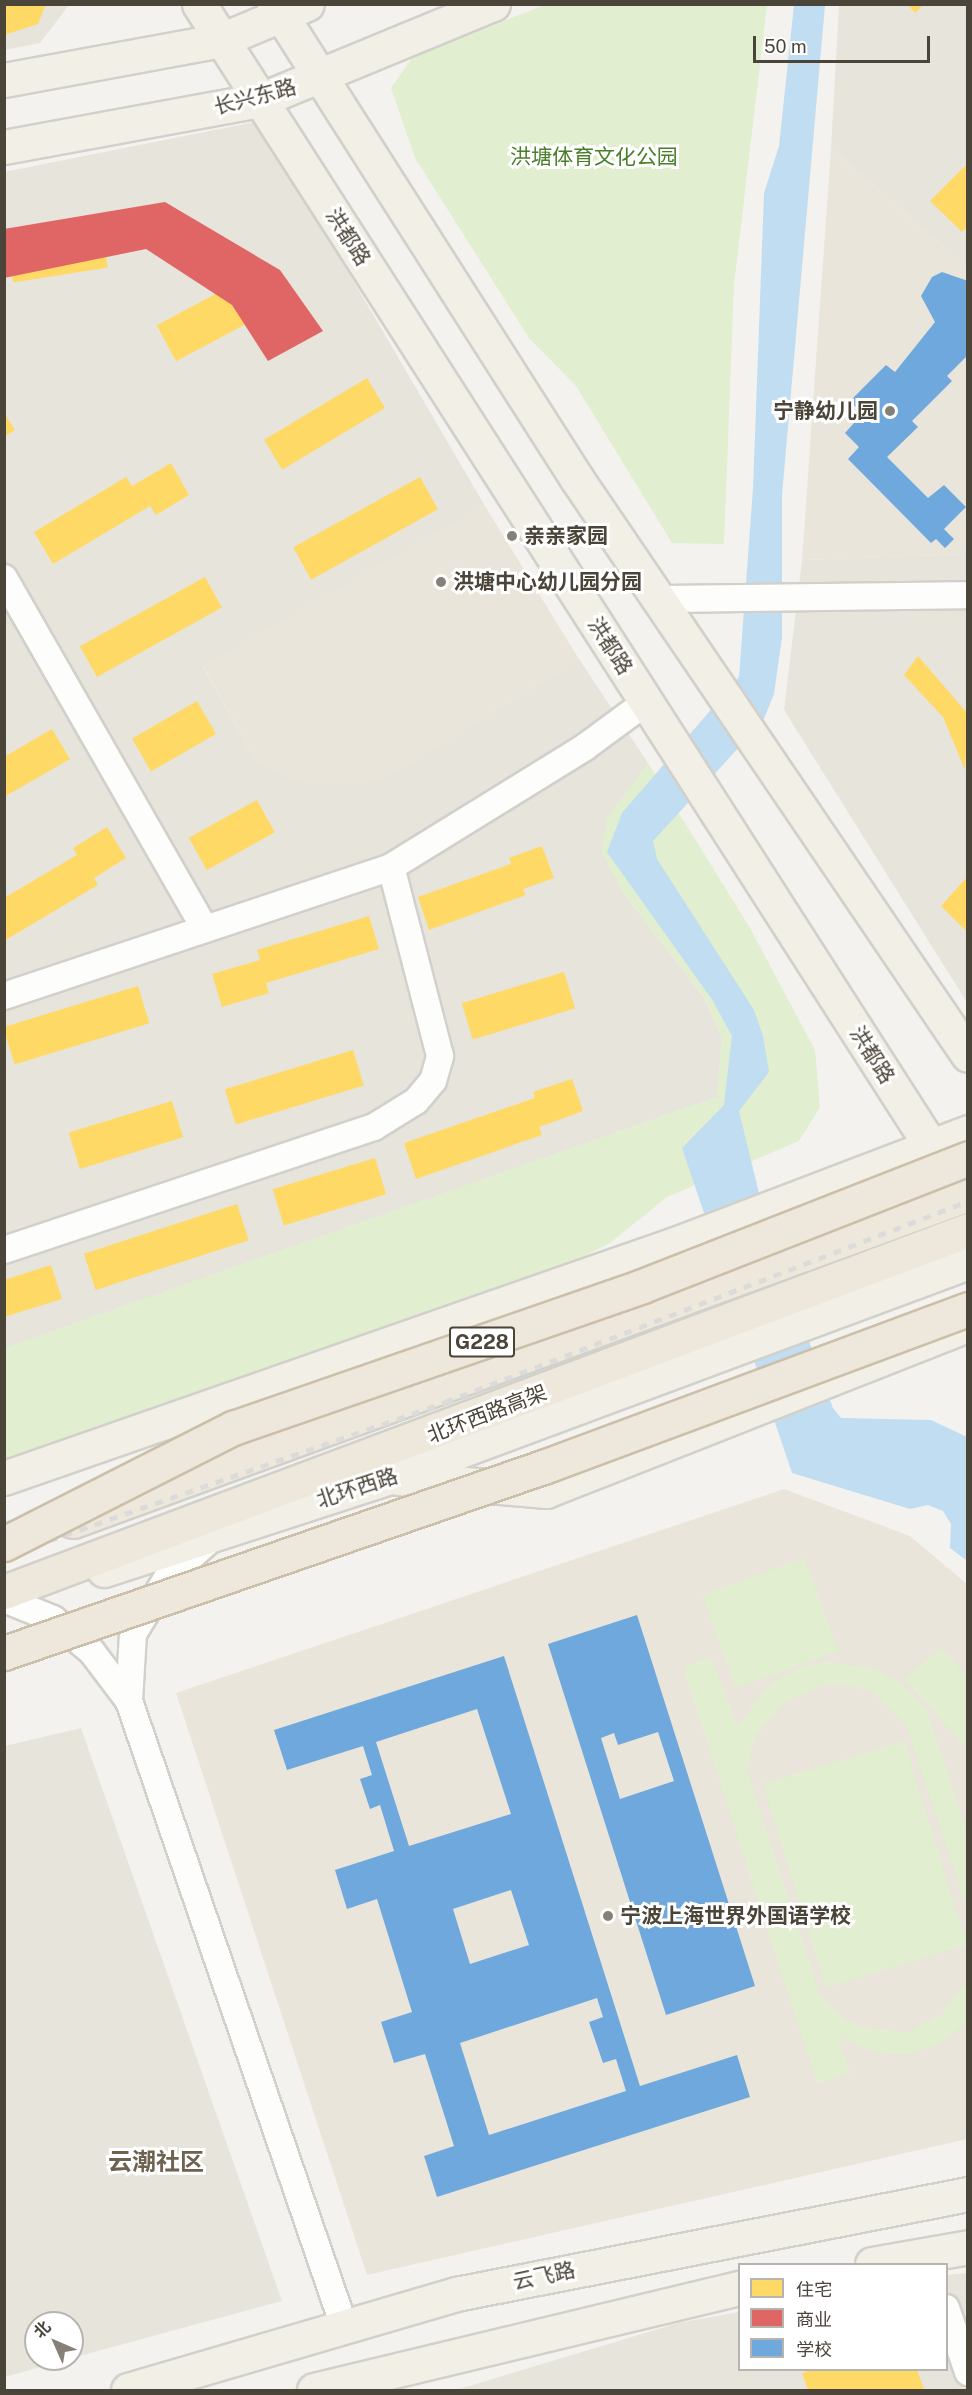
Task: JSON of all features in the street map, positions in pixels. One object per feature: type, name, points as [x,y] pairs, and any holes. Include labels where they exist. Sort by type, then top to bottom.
[{"type":"highway","name":"G228","points":[[4,1545],[233,1428],[642,1286],[968,1158]]},
{"type":"highway","name":"北环西路高架","points":[[4,1545],[968,1194]]},
{"type":"highway","name":"北环西路高架","points":[[4,1592],[968,1230]]},
{"type":"highway","points":[[4,1653],[546,1466],[968,1309]]},
{"type":"main road","name":"洪都路","points":[[199,4],[930,1145],[968,1194]]},
{"type":"main road","name":"长兴东路","points":[[4,147],[261,100],[321,79],[493,4]]},
{"type":"main road","points":[[4,80],[221,40],[287,8],[321,79],[658,600],[968,1055]]},
{"type":"main road","points":[[4,1478],[675,1244],[968,1132]]},
{"type":"main road","name":"北环西路","points":[[4,1599],[390,1477],[844,1311],[968,1262]]},
{"type":"main road","points":[[390,1477],[546,1491],[877,1364],[968,1326]]},
{"type":"main road","name":"云飞路","points":[[128,2391],[344,2326],[478,2289],[968,2194]]},
{"type":"main road","points":[[891,2263],[930,2259],[968,2247]]},
{"type":"main road","points":[[314,2391],[356,2385],[738,2289]]},
{"type":"street","points":[[4,579],[205,929]]},
{"type":"street","points":[[658,600],[968,595]]},
{"type":"street","points":[[4,996],[391,867],[585,747],[653,713]]},
{"type":"street","points":[[4,1250],[374,1127],[416,1101],[433,1081],[440,1056],[391,867]]},
{"type":"street","points":[[129,1701],[133,1634],[167,1578],[218,1533]]},
{"type":"street","points":[[4,1599],[53,1619],[92,1652],[129,1701],[344,2326]]},
{"type":"street","points":[[948,2314],[968,2372]]},
{"type":"shaded area","points":[[5,5],[69,5],[40,43],[5,50]]},
{"type":"shaded area","points":[[839,5],[967,5],[967,267],[831,148]]},
{"type":"shaded area","name":"亲亲家园","points":[[260,121],[485,506],[203,667],[256,762],[387,777],[579,659],[648,763],[622,891],[704,998],[722,1037],[717,1097],[5,1348],[4,172]]},
{"type":"shaded area","name":"宁静幼儿园","points":[[831,148],[967,267],[967,554],[802,560]]},
{"type":"shaded area","name":"洪塘中心幼儿园分园","points":[[485,506],[579,659],[386,778],[344,785],[296,781],[256,762],[203,666]]},
{"type":"shaded area","points":[[967,554],[966,1001],[784,710],[802,560]]},
{"type":"shaded area","name":"宁波上海世界外国语学校","points":[[784,1489],[910,1536],[967,1584],[967,2139],[367,2275],[176,1693]]},
{"type":"shaded area","points":[[81,1728],[282,2301],[84,2355],[84,2311],[24,2311],[24,2371],[26,2371],[5,2377],[5,1746]]},
{"type":"shaded area","points":[[967,2273],[967,2390],[456,2390],[678,2323],[738,2312],[738,2371],[948,2371],[948,2275]]},
{"type":"green space","name":"洪塘体育文化公园","points":[[544,5],[767,5],[734,285],[724,544],[672,543],[576,386],[529,338],[415,158],[391,88],[412,58]]},
{"type":"green space","points":[[648,763],[750,928],[815,1050],[820,1107],[799,1141],[667,1197],[610,1243],[536,1281],[5,1463],[4,1348],[717,1097],[722,1037],[705,999],[622,891],[601,851],[607,817]]},
{"type":"green space","points":[[804,1558],[838,1651],[736,1688],[703,1595]]},
{"type":"green space","points":[[941,1647],[967,1676],[967,1748],[905,1680]]},
{"type":"green space","points":[[712,1658],[737,1727],[769,1684],[804,1666],[827,1662],[876,1669],[899,1682],[926,1709],[967,1834],[967,1907],[906,1725],[870,1690],[830,1683],[784,1702],[754,1738],[747,1770],[819,1993],[840,2016],[860,2027],[907,2033],[942,2014],[967,1981],[967,2022],[939,2044],[906,2055],[872,2051],[838,2037],[850,2073],[817,2083],[683,1667]]},
{"type":"green space","points":[[904,1741],[966,1945],[826,1988],[763,1784]]},
{"type":"water","points":[[794,5],[825,5],[782,495],[782,637],[774,694],[763,721],[653,841],[657,859],[754,1010],[763,1036],[769,1072],[739,1111],[766,1222],[833,1408],[841,1418],[931,1420],[967,1437],[967,1561],[950,1548],[951,1524],[943,1511],[928,1505],[910,1509],[792,1473],[682,1148],[724,1105],[732,1036],[713,1001],[607,852],[622,813],[739,677],[753,489],[764,193],[779,146]]},
{"type":"building: 住宅","points":[[4,4],[46,4],[38,24],[4,35]]},
{"type":"building: 住宅","points":[[907,4],[924,4],[915,13]]},
{"type":"building: 住宅","points":[[968,163],[968,226],[962,232],[930,201]]},
{"type":"building: 住宅","points":[[102,231],[108,268],[13,283],[7,246]]},
{"type":"building: 住宅","points":[[253,274],[272,310],[176,361],[157,325]]},
{"type":"building: 住宅","points":[[367,378],[385,408],[282,470],[264,440]]},
{"type":"building: 住宅","points":[[4,413],[15,430],[4,437]]},
{"type":"building: 住宅","points":[[171,463],[189,495],[156,515],[150,506],[53,564],[34,532],[126,477],[132,486]]},
{"type":"building: 住宅","points":[[420,477],[438,509],[311,580],[293,547]]},
{"type":"building: 住宅","points":[[205,577],[222,608],[97,677],[80,646]]},
{"type":"building: 住宅","points":[[918,656],[968,714],[965,770],[943,717],[904,675]]},
{"type":"building: 住宅","points":[[197,701],[216,734],[151,771],[132,738]]},
{"type":"building: 住宅","points":[[52,729],[70,759],[4,797],[4,757]]},
{"type":"building: 住宅","points":[[257,800],[275,832],[207,870],[189,838]]},
{"type":"building: 住宅","points":[[107,827],[126,858],[94,878],[98,885],[4,941],[4,898],[77,855],[73,848]]},
{"type":"building: 住宅","points":[[542,846],[554,878],[523,889],[526,895],[429,930],[418,897],[511,864],[509,858]]},
{"type":"building: 住宅","points":[[968,876],[968,933],[941,906]]},
{"type":"building: 住宅","points":[[369,916],[379,949],[266,983],[269,993],[222,1007],[212,974],[260,960],[257,950]]},
{"type":"building: 住宅","points":[[564,972],[575,1008],[473,1040],[462,1003]]},
{"type":"building: 住宅","points":[[138,986],[149,1023],[15,1065],[4,1027]]},
{"type":"building: 住宅","points":[[353,1050],[364,1085],[236,1125],[225,1089]]},
{"type":"building: 住宅","points":[[572,1079],[583,1111],[539,1127],[542,1135],[416,1179],[404,1143],[535,1098],[533,1092]]},
{"type":"building: 住宅","points":[[172,1101],[183,1137],[80,1169],[69,1133]]},
{"type":"building: 住宅","points":[[375,1158],[386,1194],[284,1226],[273,1189]]},
{"type":"building: 住宅","points":[[237,1204],[249,1240],[96,1290],[84,1254]]},
{"type":"building: 住宅","points":[[51,1265],[62,1299],[4,1317],[4,1280]]},
{"type":"building: 住宅","points":[[809,2371],[917,2371],[924,2389],[808,2390],[802,2373]]},
{"type":"building: 商业","points":[[165,202],[280,270],[323,331],[268,361],[232,305],[146,249],[4,278],[4,229]]},
{"type":"building: 学校","points":[[942,272],[968,281],[968,355],[947,376],[952,381],[912,421],[918,427],[887,457],[928,498],[944,485],[966,507],[944,529],[954,539],[945,548],[936,539],[931,543],[848,459],[859,447],[845,433],[862,414],[850,401],[886,365],[895,372],[935,322],[921,296],[932,277]]},
{"type":"building: 学校","points":[[637,1615],[755,1986],[666,2015],[548,1644]],"holes":[[[658,1732],[674,1781],[620,1799],[601,1738],[614,1733],[618,1745]]]},
{"type":"building: 学校","points":[[504,1656],[640,2086],[737,2055],[750,2097],[437,2197],[424,2156],[454,2146],[425,2054],[394,2063],[381,2022],[412,2012],[377,1899],[347,1909],[335,1870],[394,1851],[380,1805],[370,1809],[360,1779],[372,1775],[363,1746],[287,1770],[274,1730]],"holes":[[[477,1709],[511,1814],[409,1846],[376,1742]],[[511,1890],[529,1945],[470,1964],[453,1909]],[[597,1998],[603,2017],[589,2022],[603,2063],[616,2059],[626,2091],[489,2135],[460,2043]]]},
{"type":"railway","points":[[4,1524],[429,1374],[968,1166]]},
{"type":"railway","points":[[4,1556],[445,1402],[968,1201]]},
{"type":"place","name":"宁静幼儿园","points":[[890,411]]},
{"type":"place","name":"亲亲家园","points":[[512,536]]},
{"type":"place","name":"洪塘中心幼儿园分园","points":[[441,582]]},
{"type":"place","name":"宁波上海世界外国语学校","points":[[608,1916]]},
{"type":"district","name":"云潮社区","points":[[156,2162]]}]
